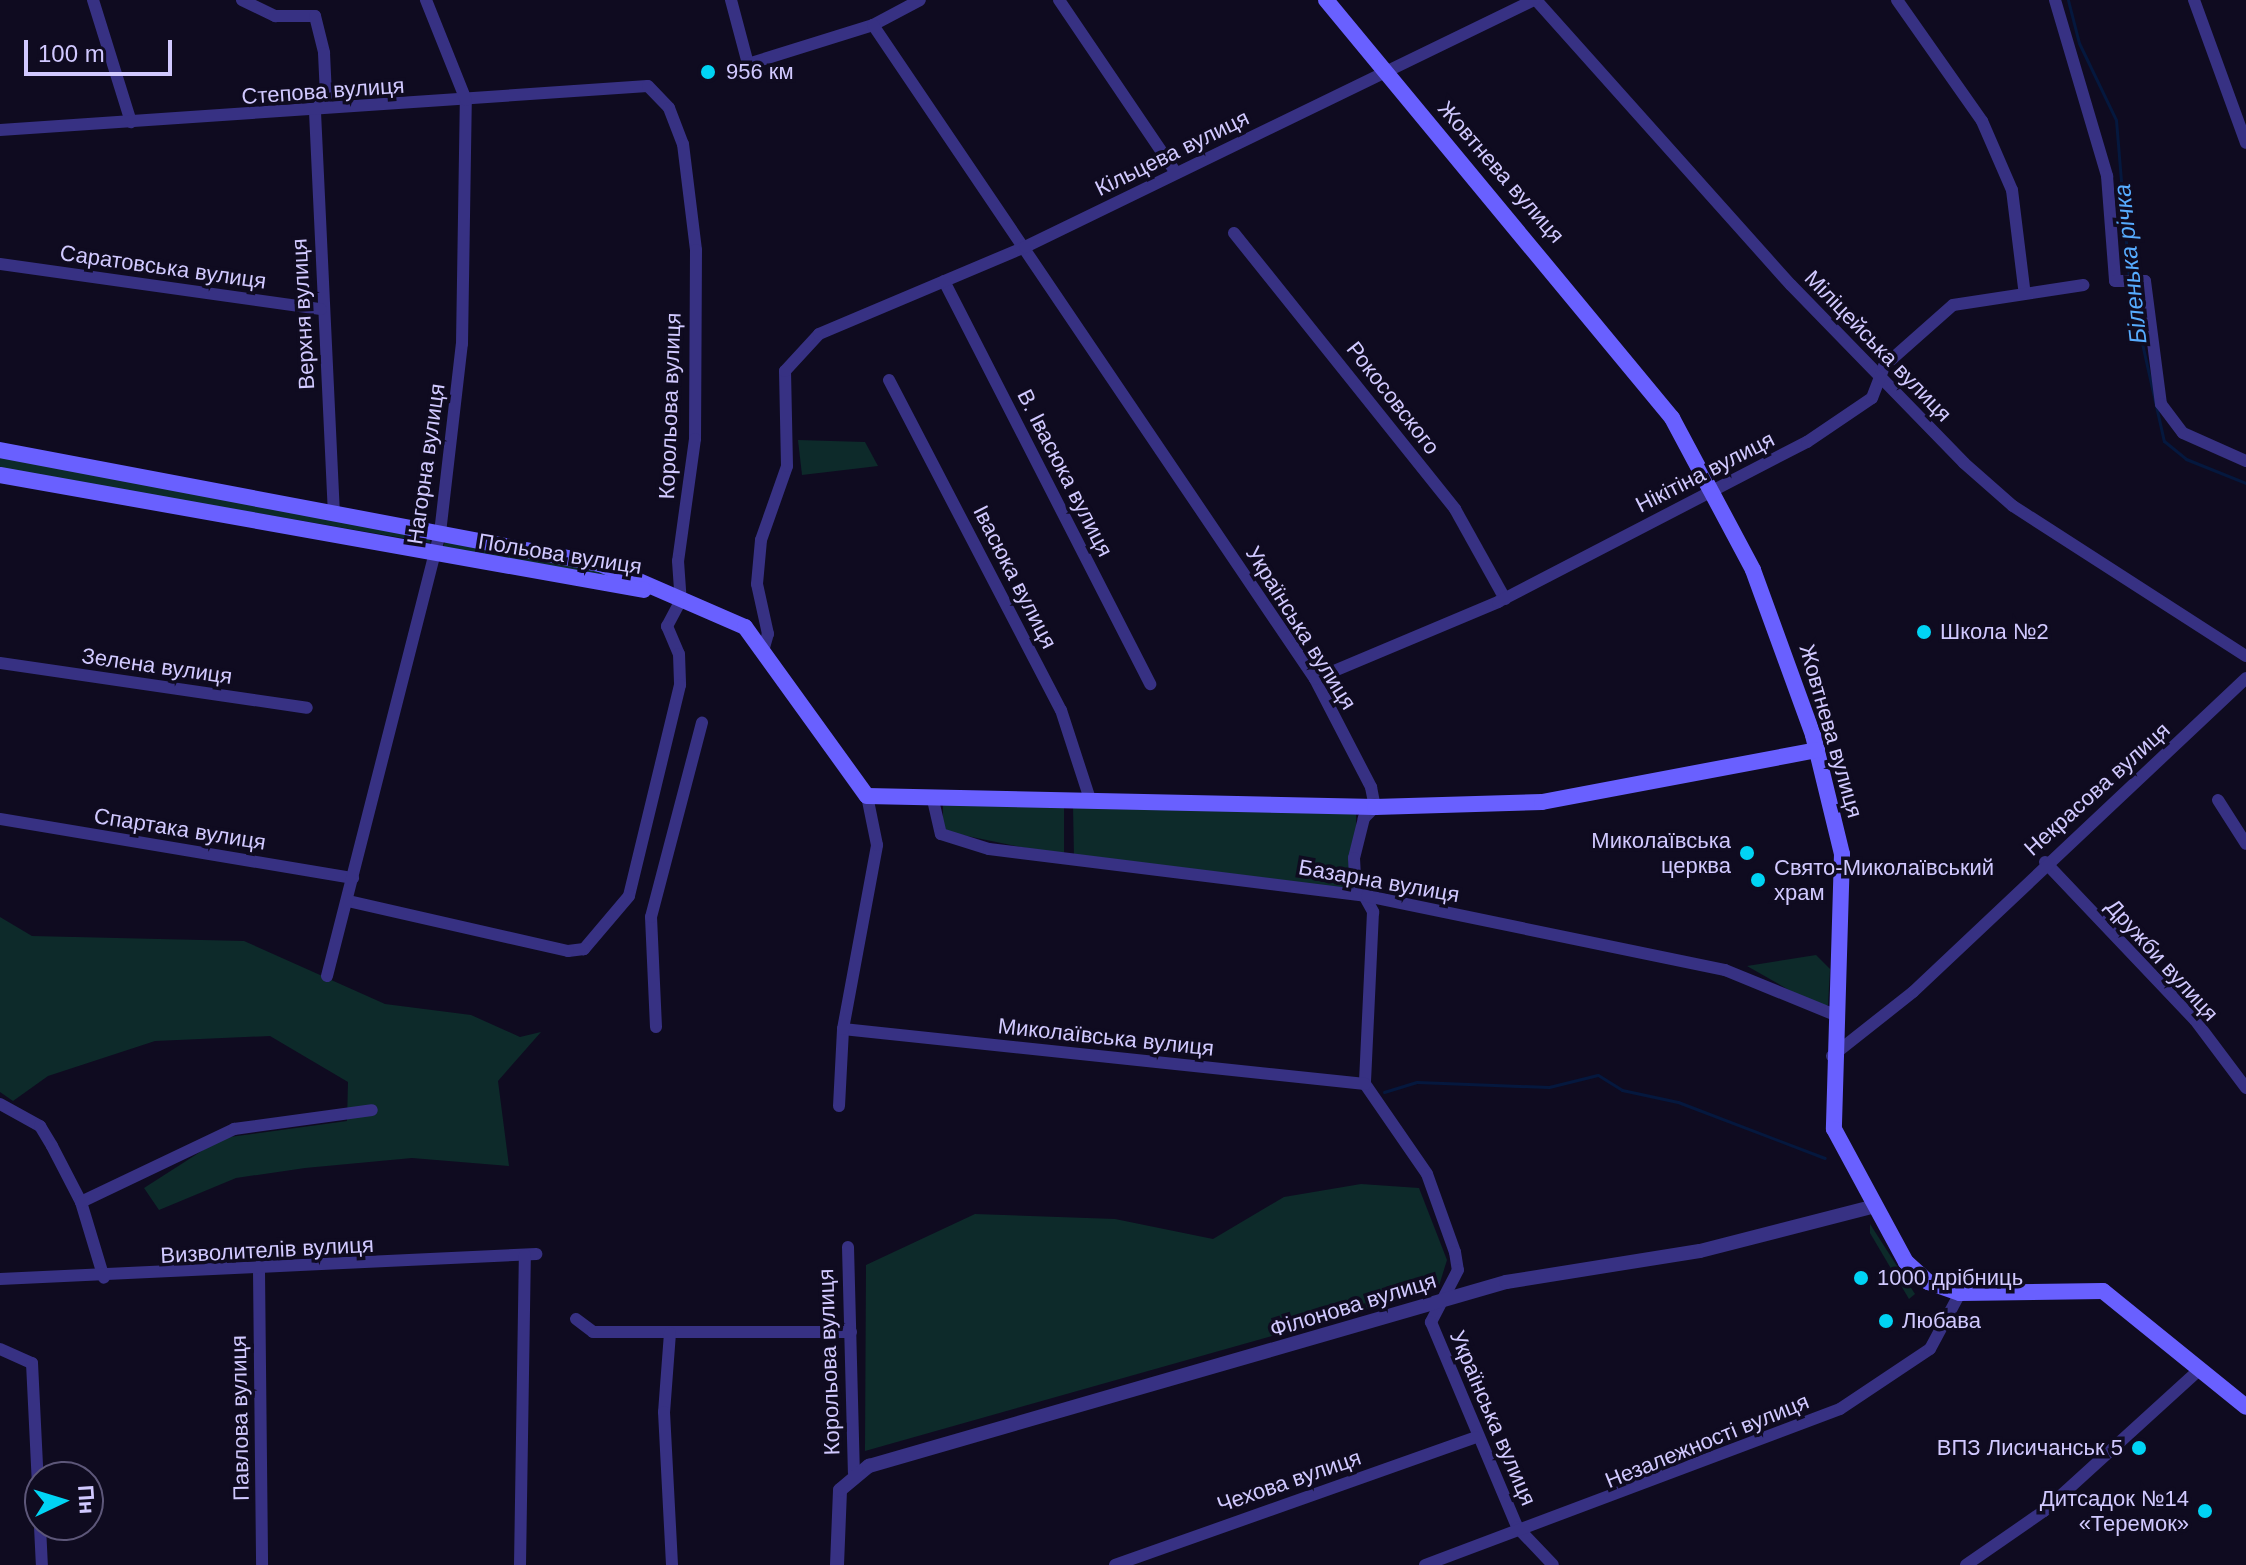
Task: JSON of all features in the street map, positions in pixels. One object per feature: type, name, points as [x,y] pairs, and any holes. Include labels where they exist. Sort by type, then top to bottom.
[{"type":"main road","name":"Жовтнева вулиця","points":[[1326,0],[1655,395],[1714,487],[1786,650],[1817,750],[1844,873],[1832,1057],[1834,1129],[1871,1207],[1906,1262],[1928,1282],[1960,1293],[2103,1291],[2246,1407]]},
{"type":"main road","name":"Польова вулиця","points":[[0,450],[600,564],[649,590]]},
{"type":"main road","name":"Польова вулиця","points":[[0,475],[434,556],[649,590]]},
{"type":"main road","points":[[649,590],[745,627],[867,796],[933,800],[1090,799],[1375,807],[1542,802],[1817,750]]},
{"type":"street","points":[[93,0],[131,122]]},
{"type":"street","name":"Верхня вулиця","points":[[242,0],[275,16],[315,16],[327,76],[315,112],[321,309],[334,513]]},
{"type":"street","name":"Нагорна вулиця","points":[[327,976],[440,533],[462,344],[466,100],[426,0]]},
{"type":"street","points":[[731,0],[748,64],[873,25],[920,0]]},
{"type":"street","points":[[1059,0],[1176,173]]},
{"type":"street","name":"Кільцева вулиця","points":[[763,651],[768,634],[757,584],[761,540],[787,466],[785,371],[824,332],[1025,247],[1535,0]]},
{"type":"street","name":"Міліцейська вулиця","points":[[1535,0],[1881,378],[2013,506],[2246,656]]},
{"type":"street","points":[[1897,0],[1994,148],[2012,190],[2024,288]]},
{"type":"street","points":[[2055,0],[2107,176],[2115,281],[2145,281],[2161,404],[2183,433],[2246,461]]},
{"type":"street","points":[[2194,0],[2246,143]]},
{"type":"street","name":"Українська вулиця","points":[[873,25],[1315,679],[1375,807]]},
{"type":"street","name":"Степова вулиця","points":[[0,130],[315,112],[648,86]]},
{"type":"street","name":"Корольова вулиця","points":[[348,901],[584,949],[629,896],[680,685],[679,654],[667,626],[681,600],[678,561],[695,439],[696,250],[683,144],[669,108],[648,86]]},
{"type":"street","name":"Рокосовского","points":[[1234,233],[1455,509],[1505,599]]},
{"type":"street","name":"Саратовська вулиця","points":[[0,264],[321,309]]},
{"type":"street","name":"В. Івасюка вулиця","points":[[944,281],[1150,684]]},
{"type":"street","name":"Нікітіна вулиця","points":[[1315,679],[1505,599],[1842,420],[1872,398],[1881,378],[1939,313],[2024,288],[2083,285]]},
{"type":"street","name":"Івасюка вулиця","points":[[889,380],[1061,710],[1090,799]]},
{"type":"street","name":"Зелена вулиця","points":[[0,663],[307,708]]},
{"type":"street","name":"Некрасова вулиця","points":[[1832,1057],[1913,992],[2045,862],[2246,678]]},
{"type":"street","points":[[656,1027],[651,917],[702,723]]},
{"type":"street","points":[[839,1106],[843,1029],[877,845],[867,796]]},
{"type":"street","name":"Базарна вулиця","points":[[933,800],[941,834],[989,849],[1367,896],[1725,970],[1835,1015]]},
{"type":"street","points":[[2218,800],[2246,844]]},
{"type":"street","points":[[1365,1084],[1373,912],[1355,879],[1354,858],[1364,818],[1375,807]]},
{"type":"street","name":"Спартака вулиця","points":[[0,819],[353,878]]},
{"type":"street","name":"Дружби вулиця","points":[[2045,862],[2195,1020],[2246,1088]]},
{"type":"street","name":"Миколаївська вулиця","points":[[843,1029],[1365,1084]]},
{"type":"street","name":"Українська вулиця","points":[[1365,1084],[1427,1174],[1455,1252],[1458,1270],[1431,1322],[1476,1437],[1517,1527],[1528,1531],[1553,1565]]},
{"type":"street","points":[[0,1104],[40,1126],[81,1202],[104,1278]]},
{"type":"street","points":[[81,1202],[234,1129],[372,1110]]},
{"type":"street","name":"Філонова вулиця","points":[[854,1473],[1506,1282],[1714,1248],[1871,1207]]},
{"type":"street","name":"Корольова вулиця","points":[[837,1565],[838,1499],[854,1473],[848,1247]]},
{"type":"street","name":"Визволителів вулиця","points":[[0,1279],[259,1271],[531,1254],[520,1565]]},
{"type":"street","name":"Павлова вулиця","points":[[259,1271],[262,1565]]},
{"type":"street","name":"Незалежності вулиця","points":[[1425,1565],[1528,1531],[1840,1409],[1930,1349],[1960,1293]]},
{"type":"street","points":[[576,1319],[593,1332],[851,1332]]},
{"type":"street","points":[[670,1333],[664,1412],[672,1565]]},
{"type":"street","points":[[0,1349],[32,1363],[42,1565]]},
{"type":"street","points":[[1966,1565],[2044,1511],[2200,1369]]},
{"type":"street","name":"Чехова вулиця","points":[[1115,1565],[1476,1437]]},
{"type":"green space","points":[[798,440],[865,442],[878,466],[802,475]]},
{"type":"green space","points":[[0,455],[428,537],[431,543],[0,469]]},
{"type":"green space","points":[[445,542],[596,568],[608,577],[443,547]]},
{"type":"green space","points":[[943,804],[1064,805],[1064,856],[943,831]]},
{"type":"green space","points":[[1073,805],[1356,814],[1356,891],[1074,857]]},
{"type":"green space","points":[[0,917],[32,936],[244,941],[385,1004],[471,1015],[520,1037],[541,1032],[498,1081],[509,1166],[412,1158],[305,1168],[236,1178],[159,1210],[144,1188],[222,1138],[347,1121],[348,1082],[270,1036],[155,1041],[48,1076],[13,1101],[0,1092]]},
{"type":"green space","points":[[1816,955],[1830,969],[1828,1005],[1819,1007],[1747,966]]},
{"type":"green space","points":[[1361,1184],[1419,1188],[1447,1260],[1438,1289],[865,1451],[866,1265],[975,1214],[1115,1219],[1213,1239],[1284,1197]]},
{"type":"green space","points":[[1870,1224],[1915,1294],[1909,1299],[1870,1233]]},
{"type":"waterway","name":"Біленька річка","points":[[2068,0],[2079,43],[2116,120],[2129,278]]},
{"type":"waterway","name":"Біленька річка","points":[[2129,285],[2164,441],[2186,459],[2246,483]]},
{"type":"waterway","points":[[1384,1092],[1417,1082],[1549,1087],[1598,1075],[1622,1090],[1678,1102],[1825,1158]]},
{"type":"place","name":"956 км","points":[[708,72]]},
{"type":"place","name":"Школа №2","points":[[1924,632]]},
{"type":"place","name":"Миколаївська церква","points":[[1747,853]]},
{"type":"place","name":"Свято-Миколаївський храм","points":[[1758,880]]},
{"type":"place","name":"1000 дрібниць","points":[[1861,1278]]},
{"type":"place","name":"Любава","points":[[1886,1321]]},
{"type":"place","name":"ВПЗ Лисичанськ 5","points":[[2139,1448]]},
{"type":"place","name":"Дитсадок №14 «Теремок»","points":[[2205,1511]]}]
